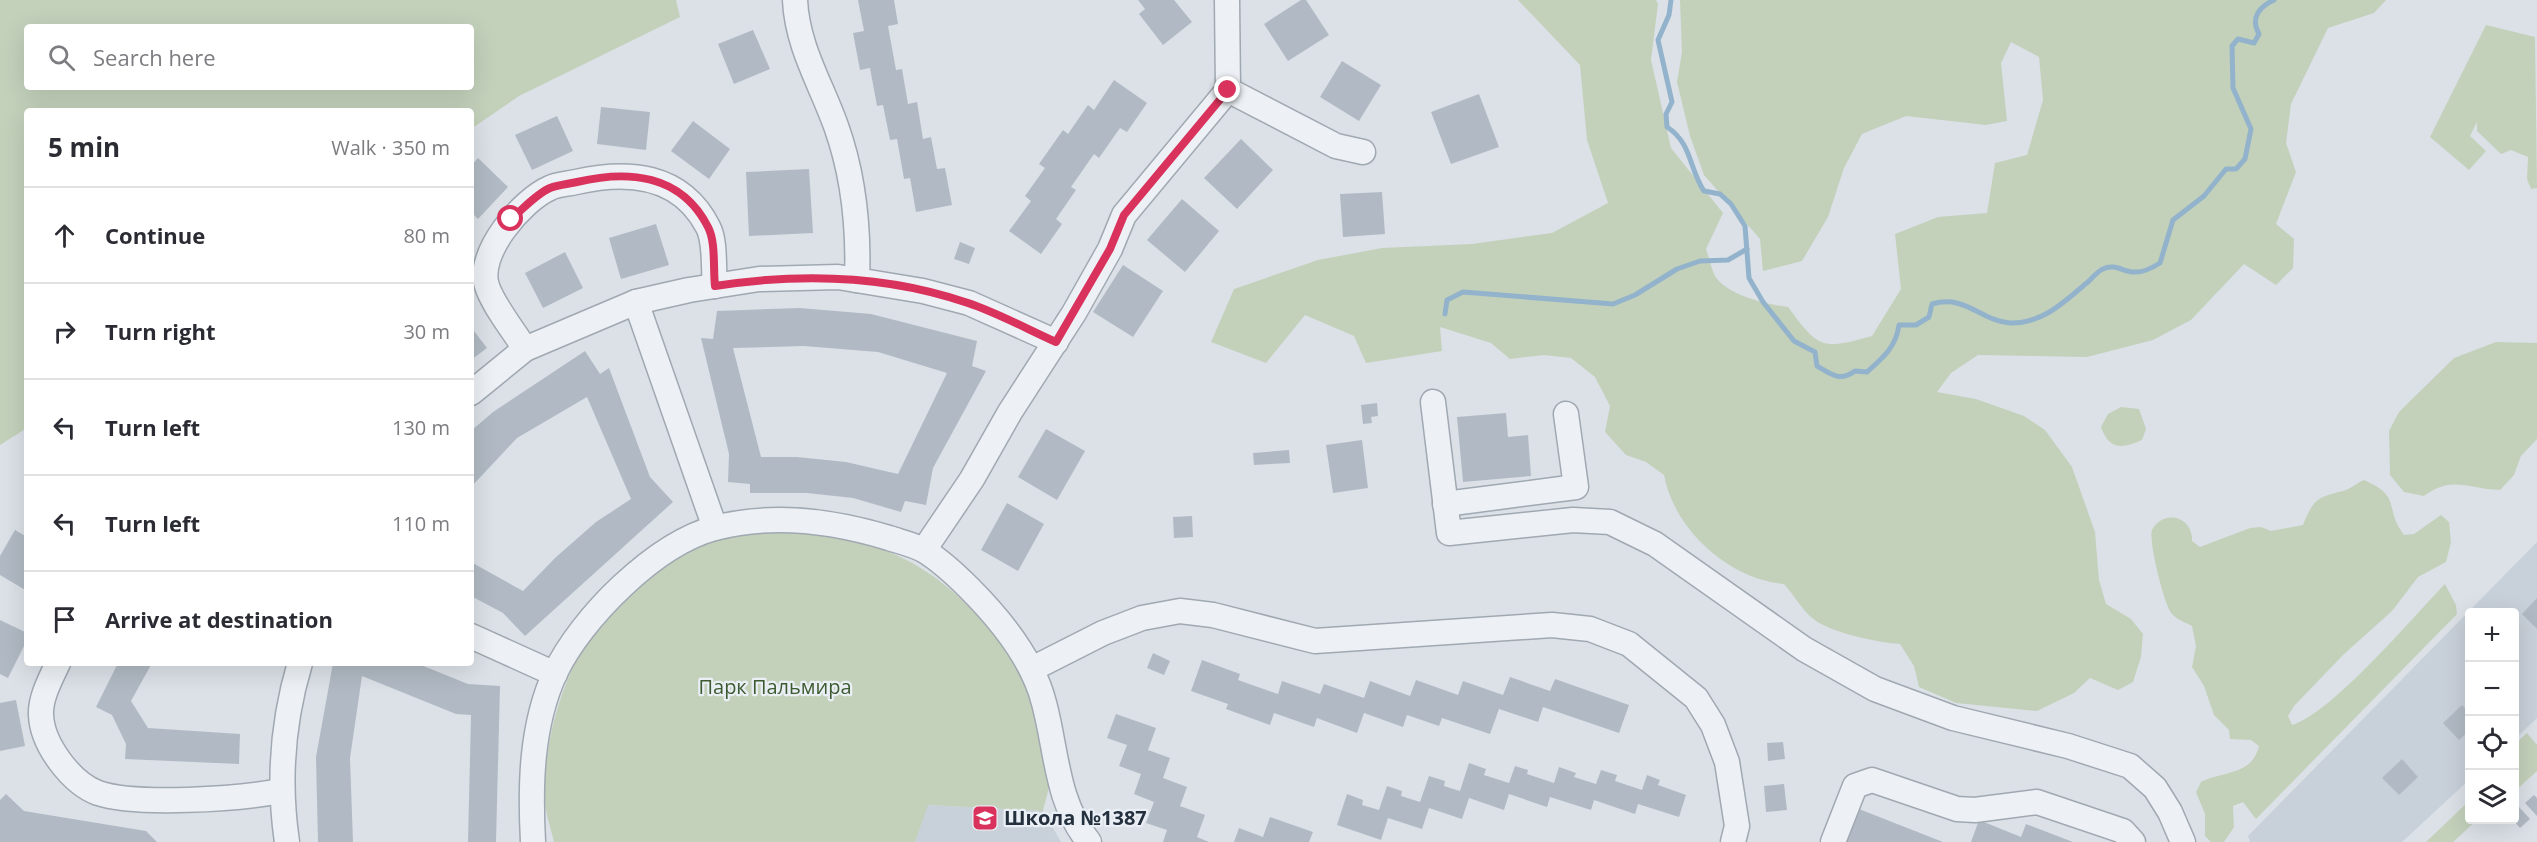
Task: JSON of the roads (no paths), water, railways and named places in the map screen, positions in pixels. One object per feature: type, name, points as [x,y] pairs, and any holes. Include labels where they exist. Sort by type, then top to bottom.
[{"type":"lane","points":[[795,0],[796,19],[804,48],[846,158],[855,197],[857,280]]},
{"type":"lane","points":[[804,48],[812,0]]},
{"type":"lane","points":[[924,550],[1056,342],[1110,249],[1124,215],[1228,90],[1227,0]]},
{"type":"lane","points":[[1228,90],[1336,146],[1363,152]]},
{"type":"lane","points":[[525,349],[486,285],[486,260],[511,219],[549,188],[616,174],[663,184],[682,195],[697,210],[709,229],[715,286]]},
{"type":"lane","points":[[474,391],[525,349],[636,302],[759,279],[838,277],[923,291],[969,303],[1056,342]]},
{"type":"lane","points":[[636,302],[715,528]]},
{"type":"lane","points":[[1433,402],[1449,533],[1573,520],[1610,522],[1623,527],[1655,544],[1803,649],[1875,689],[1953,718],[2068,746],[2130,766],[2155,788],[2170,812],[2183,842]]},
{"type":"lane","points":[[1445,504],[1576,488],[1566,414]]},
{"type":"lane","points":[[533,842],[532,758],[541,717],[555,674],[576,637],[605,603],[633,577],[671,549],[715,528],[789,520],[831,524],[924,550],[976,596],[995,617],[1032,669],[1044,701],[1066,803],[1074,822],[1089,842]]},
{"type":"lane","points":[[1032,669],[1103,633],[1142,618],[1180,611],[1213,615],[1315,641],[1552,625],[1590,628],[1629,644],[1696,698],[1713,726],[1726,762],[1737,826],[1734,842]]},
{"type":"lane","points":[[474,637],[555,674]]},
{"type":"lane","points":[[56,666],[49,681],[41,713],[44,732],[53,751],[87,788],[121,798],[250,797],[280,791]]},
{"type":"lane","points":[[286,842],[280,791],[284,733],[299,666]]},
{"type":"lane","points":[[1833,842],[1855,786],[1872,780],[1957,809],[1975,810],[2037,802],[2123,831],[2133,842]]},
{"type":"waterway","points":[[1671,0],[1669,15],[1658,40],[1672,102],[1666,114],[1667,127],[1675,133],[1686,148],[1704,191],[1720,194],[1731,204],[1745,226],[1749,278],[1763,302],[1794,341],[1815,352],[1817,366],[1840,377],[1855,371],[1867,372],[1892,346],[1899,325],[1916,325],[1929,317],[1932,304],[1954,302],[2000,321],[2022,322],[2033,320],[2053,310],[2107,267],[2137,272],[2160,263],[2173,220],[2204,196],[2226,169],[2236,169],[2245,159],[2251,129],[2233,88],[2232,46],[2238,39],[2254,43],[2259,34],[2255,23],[2256,18],[2260,10],[2274,0]]},
{"type":"waterway","points":[[1445,314],[1447,300],[1463,292],[1613,304],[1635,295],[1677,269],[1700,261],[1728,260],[1747,249]]},
{"type":"place","name":"Школа №1387","points":[[985,818]]},
{"type":"park label","name":"Парк Пальмира","points":[[775,687]]}]
